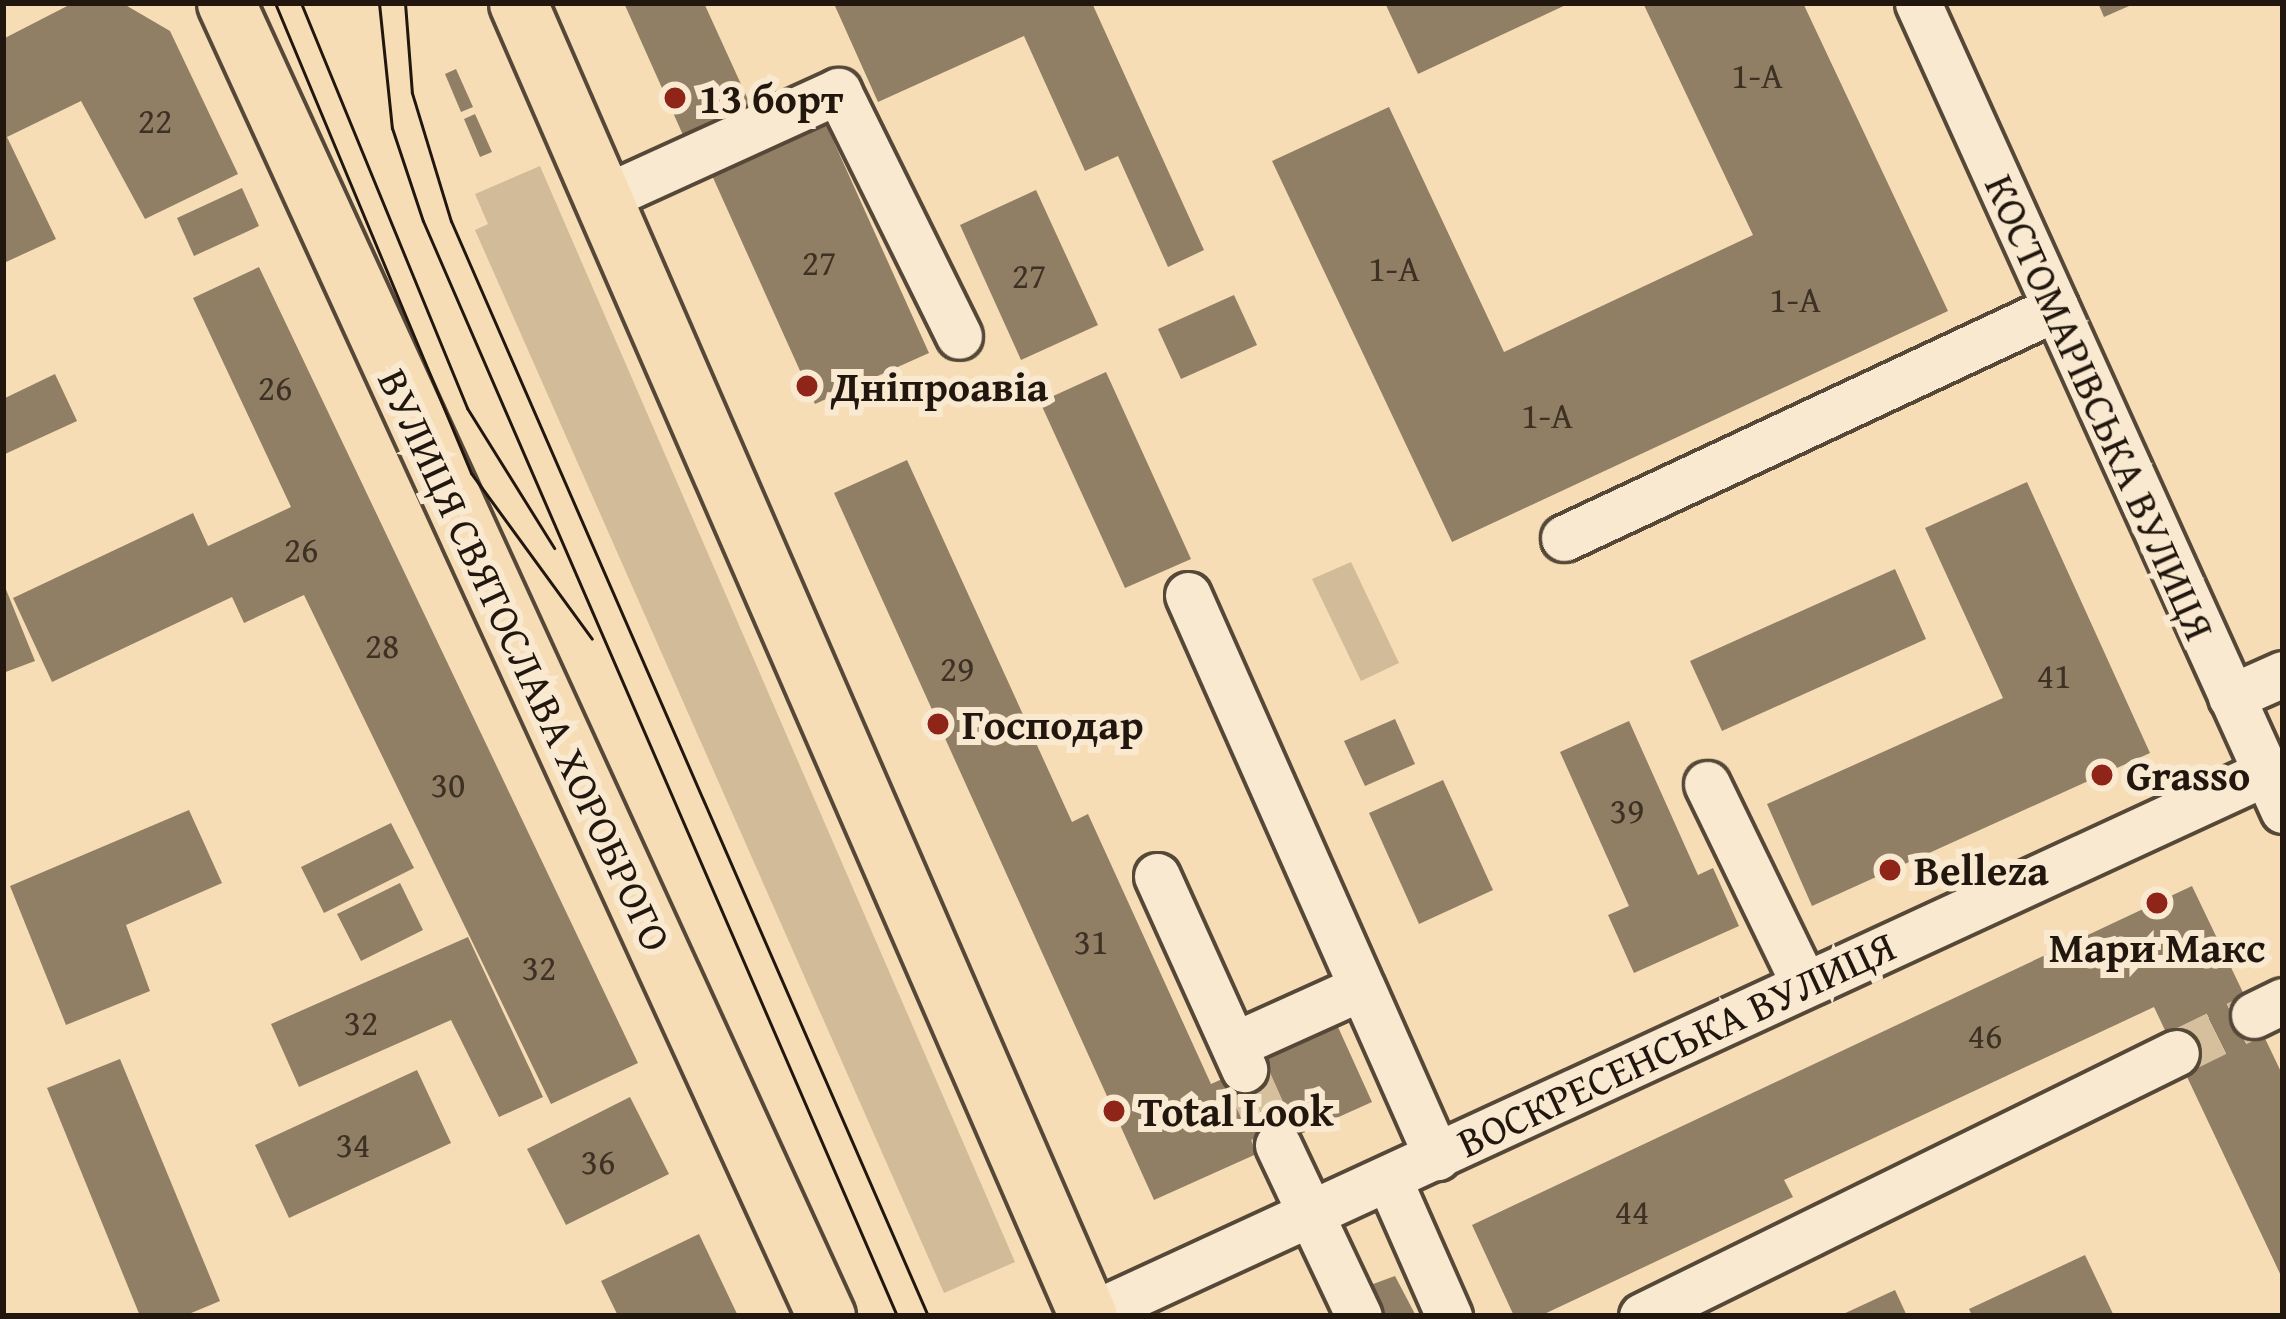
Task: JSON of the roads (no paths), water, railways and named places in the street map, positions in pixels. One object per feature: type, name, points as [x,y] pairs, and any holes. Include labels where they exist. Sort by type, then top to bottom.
[{"type":"main road","name":"ВУЛИЦЯ СВЯТОСЛАВА ХОРОБРОГО","points":[[226,3],[826,1316]]},
{"type":"main road","points":[[518,3],[599,200],[1088,1316]]},
{"type":"street","name":"КОСТОМАРІВСЬКА ВУЛИЦЯ","points":[[1918,3],[2231,698],[2272,767]]},
{"type":"street","points":[[599,200],[838,91],[959,336]]},
{"type":"street","points":[[1564,538],[2056,308]]},
{"type":"street","points":[[1188,595],[1437,1157]]},
{"type":"street","points":[[2231,698],[2283,674]]},
{"type":"street","name":"ВОСКРЕСЕНСЬКА ВУЛИЦЯ","points":[[1088,1316],[2272,767]]},
{"type":"street","points":[[1707,784],[1803,982]]},
{"type":"street","points":[[1157,876],[1239,1057],[1360,988]]},
{"type":"street","points":[[1642,1316],[2176,1053]]},
{"type":"street","points":[[1279,1144],[1359,1316]]},
{"type":"street","points":[[1389,1180],[1449,1316]]},
{"type":"tunnel","points":[[2176,1053],[2254,1015]]},
{"type":"tunnel","points":[[1244,1069],[1278,1145]]},
{"type":"tram line","points":[[275,3],[471,473],[592,639]]},
{"type":"tram line","points":[[301,3],[467,408],[554,548]]},
{"type":"tram line","points":[[379,3],[392,128],[423,221],[897,1316]]},
{"type":"tram line","points":[[405,3],[412,93],[451,221],[928,1316]]},
{"type":"place","name":"13 борт","points":[[675,98]]},
{"type":"place","name":"Дніпроавіа","points":[[807,386]]},
{"type":"place","name":"Господар","points":[[938,724]]},
{"type":"place","name":"Grasso","points":[[2102,775]]},
{"type":"place","name":"Belleza","points":[[1890,870]]},
{"type":"place","name":"Мари Макс","points":[[2157,903]]},
{"type":"place","name":"Total Look","points":[[1114,1111]]}]
